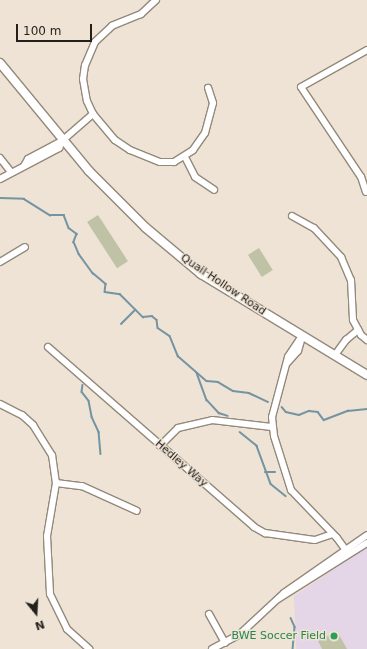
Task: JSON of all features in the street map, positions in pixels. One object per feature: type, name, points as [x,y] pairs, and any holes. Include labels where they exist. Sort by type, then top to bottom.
[{"type":"main road","name":"Quail Hollow Road","points":[[0,63],[63,140],[122,205],[172,251],[201,274],[367,375]]},
{"type":"street","points":[[156,0],[141,14],[112,26],[95,42],[85,65],[83,79],[87,101],[93,114],[115,140],[140,154],[160,162],[174,162],[185,157],[205,133],[211,118],[213,103],[208,88]]},
{"type":"street","points":[[366,192],[364,176],[301,87],[367,50]]},
{"type":"street","points":[[0,179],[24,166],[32,156],[63,140],[93,114]]},
{"type":"street","points":[[185,157],[195,177],[214,190]]},
{"type":"street","points":[[0,158],[11,172]]},
{"type":"street","points":[[292,216],[314,228],[333,247],[346,266],[351,280],[352,315],[358,330],[367,340]]},
{"type":"street","points":[[0,262],[25,247]]},
{"type":"street","points":[[335,355],[346,340],[358,330]]},
{"type":"street","points":[[302,336],[291,350],[279,391],[272,427],[291,490],[345,549]]},
{"type":"street","name":"Hedley Way","points":[[48,347],[258,530],[315,540],[332,534]]},
{"type":"street","points":[[0,404],[27,418],[41,435],[52,455],[56,483],[48,536],[50,594],[66,629],[89,649]]},
{"type":"street","points":[[160,446],[178,428],[212,420],[272,427]]},
{"type":"street","points":[[56,483],[82,486],[137,511]]},
{"type":"street","points":[[212,649],[247,628],[277,599],[345,549],[367,535]]},
{"type":"street","points":[[277,599],[284,598],[367,543]]},
{"type":"street","points":[[210,614],[225,642]]},
{"type":"shaded area","points":[[367,547],[367,649],[296,649],[294,596]]},
{"type":"green space","points":[[98,215],[128,261],[117,268],[87,222]]},
{"type":"green space","points":[[259,248],[273,270],[262,277],[248,255]]},
{"type":"green space","name":"BWE Soccer Field","points":[[337,631],[347,649],[322,649],[318,641]]},
{"type":"waterway","points":[[0,198],[24,199],[50,215],[64,215],[69,228],[77,234],[74,242],[79,254],[93,273],[106,284],[105,292],[120,294],[143,317],[152,316],[157,320],[158,328],[170,336],[178,356],[207,381],[218,382],[233,391],[249,393],[268,402]]},
{"type":"waterway","points":[[121,324],[135,310]]},
{"type":"waterway","points":[[197,373],[207,400],[219,413],[228,416]]},
{"type":"waterway","points":[[83,385],[82,392],[89,401],[92,417],[99,432],[101,454]]},
{"type":"waterway","points":[[282,407],[286,412],[299,415],[309,411],[318,412],[324,420],[348,411],[367,409]]},
{"type":"waterway","points":[[240,432],[257,446],[271,484],[286,496]]},
{"type":"waterway","points":[[265,472],[275,472]]},
{"type":"waterway","points":[[291,618],[295,627],[293,649]]},
{"type":"place","name":"BWE Soccer Field","points":[[334,636]]}]
